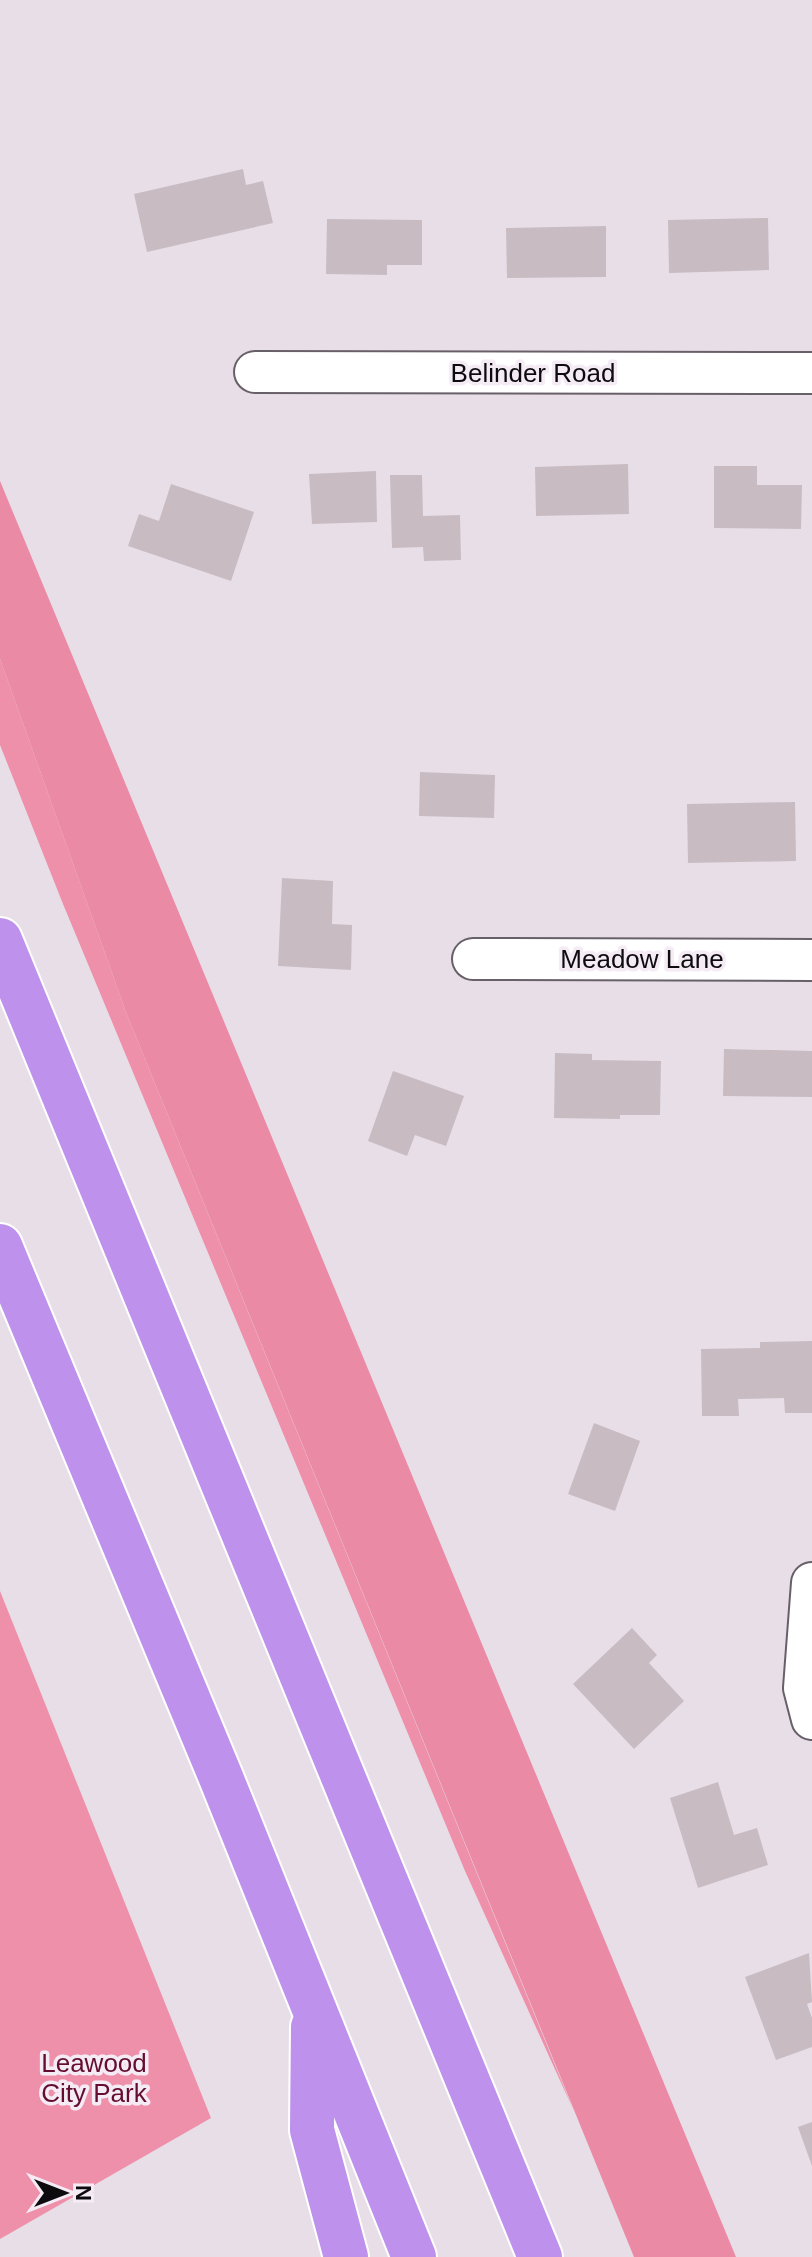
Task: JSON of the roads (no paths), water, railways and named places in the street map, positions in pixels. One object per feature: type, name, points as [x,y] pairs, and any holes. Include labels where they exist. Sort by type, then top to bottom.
[{"type":"highway","points":[[0,940],[540,2257]]},
{"type":"highway","points":[[0,1246],[222,1780],[414,2257]]},
{"type":"highway","points":[[313,2009],[312,2130],[346,2257]]},
{"type":"street","name":"Belinder Road","points":[[255,372],[812,373]]},
{"type":"street","name":"Meadow Lane","points":[[473,959],[812,960]]},
{"type":"street","points":[[812,1583],[804,1688],[812,1719]]},
{"type":"park label","name":"Leawood City Park","points":[[94,2078]]}]
